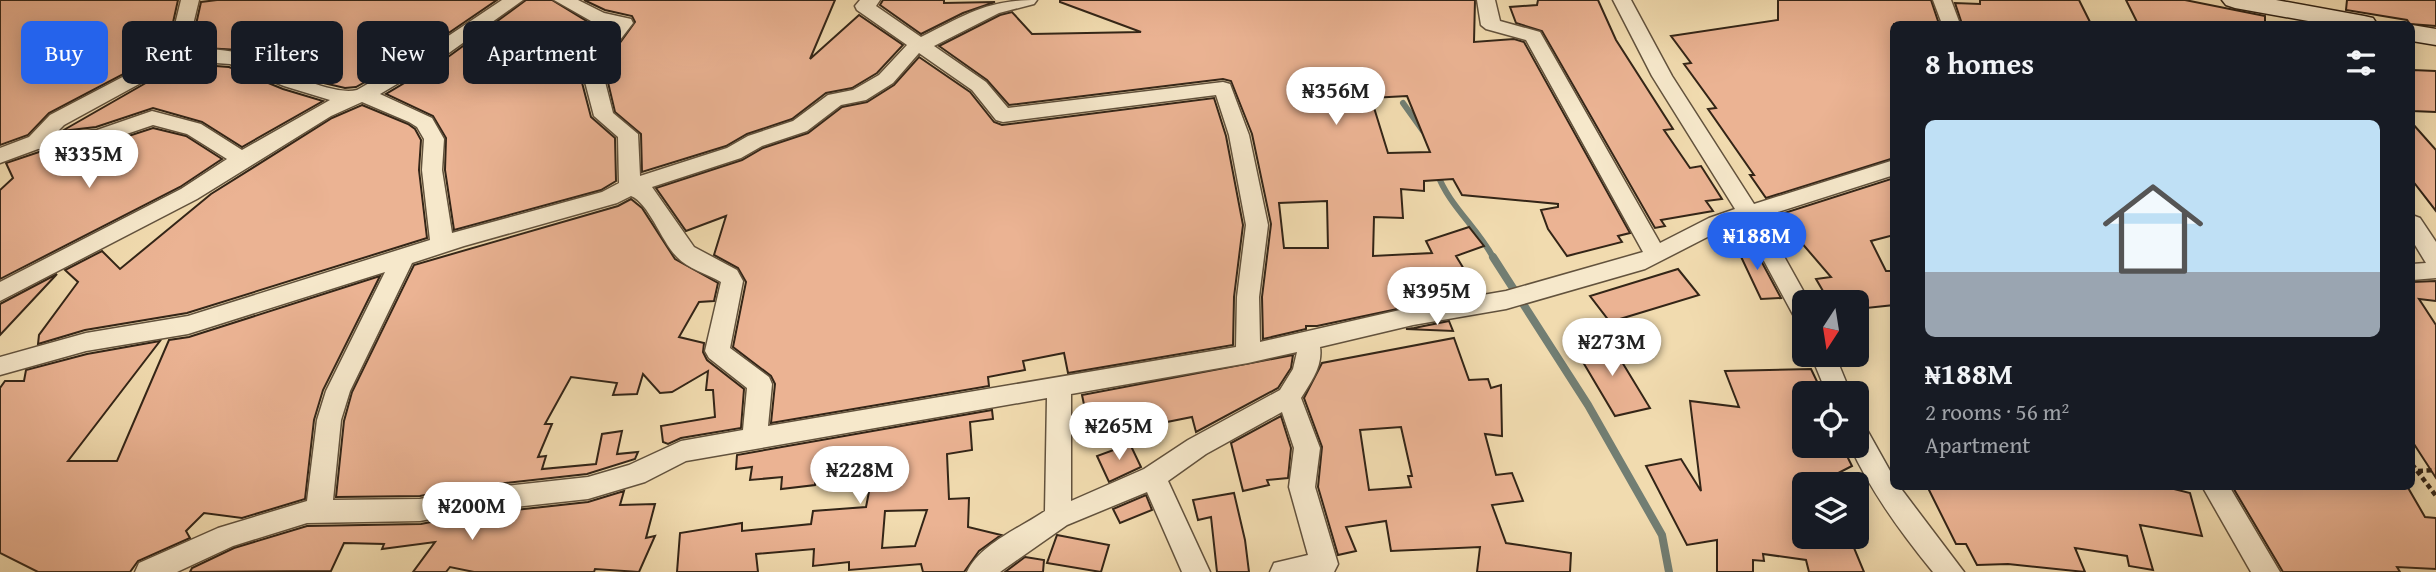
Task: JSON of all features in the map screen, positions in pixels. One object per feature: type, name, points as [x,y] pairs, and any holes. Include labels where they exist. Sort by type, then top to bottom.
[{"type":"street","points":[[185,21],[190,0]]},
{"type":"street","points":[[0,292],[189,194],[242,159],[439,51],[514,0]]},
{"type":"street","points":[[563,0],[598,17],[624,23],[598,56],[593,74],[604,116],[628,134],[630,187]]},
{"type":"street","points":[[871,0],[864,6],[979,86],[1003,115],[1223,88],[1239,135],[1257,225],[1248,297],[1248,354]]},
{"type":"street","points":[[0,366],[86,342],[188,325],[442,244],[542,217],[571,206],[601,200],[630,187],[722,157],[755,141],[800,126],[835,100],[859,95],[886,79],[909,51],[992,9],[1028,0]]},
{"type":"street","points":[[1486,0],[1488,21],[1493,25],[1533,36],[1656,256]]},
{"type":"street","points":[[1622,0],[1662,76],[1749,212],[1793,290]]},
{"type":"street","points":[[1942,0],[1950,21]]},
{"type":"street","points":[[2235,0],[2348,21]]},
{"type":"street","points":[[2415,34],[2436,37]]},
{"type":"street","points":[[217,57],[233,58],[291,82],[356,97],[416,117],[425,124],[434,139],[432,170],[442,244]]},
{"type":"street","points":[[36,142],[57,120],[124,84]]},
{"type":"street","points":[[0,156],[36,142],[77,141],[152,118],[194,129],[242,159]]},
{"type":"street","points":[[149,572],[227,536],[307,512],[420,510],[461,502],[588,488],[636,474],[681,451],[1248,354],[1413,316],[1506,300],[1646,261],[1717,223],[1890,168]]},
{"type":"street","points":[[630,187],[648,194],[666,228],[686,253],[729,276],[732,281],[717,351],[760,384],[754,440]]},
{"type":"street","points":[[2415,228],[2436,260]]},
{"type":"street","points":[[319,513],[329,420],[338,391],[403,258]]},
{"type":"street","points":[[2415,272],[2436,270]]},
{"type":"street","points":[[981,572],[996,558],[1058,517],[1153,478],[1197,447],[1289,397],[1305,371],[1307,342]]},
{"type":"street","points":[[1058,517],[1059,388]]},
{"type":"street","points":[[1284,572],[1324,564],[1302,487],[1307,448],[1289,397]]},
{"type":"street","points":[[1869,455],[1891,493],[1950,572]]},
{"type":"street","points":[[1153,478],[1196,572]]},
{"type":"street","points":[[2217,490],[2266,572]]},
{"type":"path","points":[[2415,468],[2436,496]]},
{"type":"path","points":[[2417,471],[2436,470]]},
{"type":"building","points":[[0,0],[178,0],[173,21],[122,21],[122,75],[108,82],[108,21],[21,21],[21,84],[104,84],[49,113],[28,135],[0,145]]},
{"type":"building","points":[[497,0],[449,33],[449,21],[357,21],[357,84],[361,84],[345,88],[328,84],[343,84],[343,21],[231,21],[231,50],[217,49],[217,21],[197,21],[201,2]]},
{"type":"building","points":[[526,0],[552,0],[587,21],[497,21]]},
{"type":"building","points":[[584,0],[835,0],[810,59],[859,15],[903,45],[877,73],[852,88],[826,93],[792,119],[747,134],[726,146],[642,172],[641,134],[615,112],[608,84],[621,84],[621,41],[635,22],[632,16],[605,10]]},
{"type":"building","points":[[883,0],[995,2],[963,13],[921,34],[880,5]]},
{"type":"building","points":[[1475,0],[1474,42],[1514,39],[1524,42],[1630,233],[1618,236],[1622,242],[1567,256],[1548,229],[1541,210],[1558,207],[1558,204],[1462,195],[1453,179],[1424,181],[1424,191],[1401,189],[1403,218],[1374,217],[1373,256],[1432,253],[1426,241],[1469,227],[1484,246],[1456,256],[1470,279],[1434,287],[1440,300],[1306,326],[1306,329],[1263,339],[1262,297],[1271,224],[1252,134],[1231,81],[1223,79],[1009,105],[987,80],[939,46],[1000,15],[1012,12],[1032,34],[1141,32],[1060,2]],"holes":[[[1407,96],[1430,152],[1388,153],[1371,98]],[[1327,201],[1328,248],[1284,248],[1279,203]]]},
{"type":"building","points":[[1538,0],[1598,0],[1616,40],[1673,129],[1664,130],[1690,168],[1701,166],[1722,199],[1706,201],[1713,211],[1661,220],[1665,226],[1655,228],[1542,31],[1516,23],[1510,7],[1537,5]]},
{"type":"building","points":[[1778,0],[1931,0],[1938,21],[1890,21],[1890,159],[1766,198],[1750,175],[1754,175],[1708,109],[1716,108],[1684,64],[1691,63],[1671,36],[1778,20]]},
{"type":"building","points":[[1980,0],[2079,0],[2090,21],[1961,21],[1955,3],[1980,4]]},
{"type":"building","points":[[2126,0],[2185,0],[2265,16],[2265,21],[2136,21]]},
{"type":"building","points":[[2347,0],[2436,0],[2436,26],[2415,24],[2415,21],[2346,10]]},
{"type":"building","points":[[463,46],[463,84],[582,84],[591,117],[615,138],[616,181],[601,190],[454,230],[445,170],[446,138],[433,116],[386,94],[403,84],[449,84],[449,56]]},
{"type":"building","points":[[919,57],[970,92],[994,122],[1002,125],[1214,98],[1226,136],[1243,225],[1234,297],[1233,345],[1068,373],[1064,353],[1023,361],[1025,370],[988,377],[989,386],[771,423],[775,384],[771,376],[733,347],[746,282],[738,268],[714,255],[726,216],[686,231],[656,188],[742,160],[763,148],[808,133],[842,107],[867,102],[894,85]]},
{"type":"building","points":[[217,66],[231,68],[231,84],[271,84],[323,101],[242,147],[202,122],[153,108],[96,127],[62,131],[144,84],[217,84]]},
{"type":"building","points":[[2415,70],[2436,71],[2436,112],[2415,111]]},
{"type":"building","points":[[362,105],[408,124],[415,129],[421,140],[419,170],[427,238],[187,313],[85,330],[38,344],[39,335],[78,282],[65,270],[102,251],[120,269],[211,194],[332,118]]},
{"type":"building","points":[[2415,126],[2436,150],[2436,211],[2415,184]]},
{"type":"building","points":[[153,128],[186,136],[222,159],[180,187],[0,279],[0,190],[13,178],[6,163],[39,152],[101,145]]},
{"type":"building","points":[[1890,179],[1890,236],[1871,241],[1886,271],[1890,271],[1890,305],[1869,308],[1869,290],[1822,290],[1816,279],[1831,277],[1800,241],[1785,245],[1769,225],[1783,222],[1778,215]]},
{"type":"building","points":[[631,199],[642,208],[675,259],[718,283],[714,301],[699,302],[679,337],[704,343],[703,352],[707,360],[744,389],[741,428],[681,438],[668,444],[663,442],[661,426],[715,417],[713,390],[706,390],[708,371],[672,392],[660,393],[643,374],[637,394],[613,395],[617,383],[571,377],[545,424],[552,424],[538,457],[546,456],[542,469],[596,464],[602,434],[622,431],[617,454],[638,452],[635,459],[587,474],[461,488],[420,496],[336,497],[344,421],[352,392],[414,265],[618,206]]},
{"type":"building","points":[[1751,242],[1781,298],[1761,299],[1735,244]]},
{"type":"building","points":[[1678,269],[1699,295],[1610,322],[1590,296]]},
{"type":"building","points":[[57,274],[0,335],[0,304]]},
{"type":"building","points":[[380,276],[323,390],[314,420],[305,499],[242,518],[204,513],[186,531],[190,538],[138,561],[130,572],[38,572],[0,553],[0,388],[5,381],[24,381],[26,370],[87,354],[160,341],[68,461],[117,461],[169,340],[189,337]]},
{"type":"building","points":[[2436,281],[2436,301],[2419,299],[2436,325],[2436,478],[2415,446],[2415,282]]},
{"type":"building","points":[[1449,321],[1453,331],[1406,329],[1414,328]]},
{"type":"building","points":[[1454,338],[1469,380],[1488,379],[1491,388],[1501,385],[1502,436],[1485,434],[1496,475],[1512,473],[1523,501],[1492,505],[1506,543],[1571,553],[1570,572],[1477,572],[1480,547],[1391,551],[1386,521],[1346,527],[1356,551],[1338,555],[1318,487],[1322,447],[1304,398],[1322,363]],"holes":[[[1401,427],[1412,476],[1408,476],[1411,487],[1369,490],[1360,430]]]},
{"type":"building","points":[[1608,339],[1650,408],[1615,416],[1574,347]]},
{"type":"building","points":[[1293,355],[1291,368],[1278,388],[1196,432],[1192,417],[1142,427],[1145,438],[1120,443],[1112,409],[1086,414],[1082,395]]},
{"type":"building","points":[[1811,369],[1817,381],[1792,381],[1792,458],[1848,458],[1852,466],[1840,472],[1792,472],[1792,549],[1854,549],[1864,572],[1809,572],[1806,560],[1763,554],[1764,561],[1753,560],[1753,572],[1717,572],[1717,540],[1687,545],[1646,466],[1681,459],[1701,491],[1690,401],[1739,407],[1725,371]]},
{"type":"building","points":[[992,410],[993,419],[970,422],[972,450],[947,454],[949,499],[969,498],[968,527],[1001,535],[979,551],[964,572],[923,572],[921,564],[849,570],[849,562],[813,566],[814,549],[756,554],[758,572],[677,572],[680,533],[742,523],[742,531],[811,524],[813,511],[866,507],[875,461],[816,469],[815,485],[781,489],[782,477],[750,480],[752,467],[736,469],[737,455]],"holes":[[[927,510],[915,546],[882,548],[885,511]]]},
{"type":"building","points":[[1281,416],[1291,448],[1288,478],[1267,480],[1269,485],[1243,491],[1231,443]]},
{"type":"building","points":[[1130,444],[1141,467],[1109,482],[1097,456]]},
{"type":"building","points":[[1929,490],[2178,490],[2190,493],[2202,536],[2140,525],[2153,570],[2129,566],[2127,556],[2075,548],[2085,572],[2008,564],[1977,565],[1966,544],[1956,544]]},
{"type":"building","points":[[2234,490],[2409,490],[2425,517],[2436,518],[2436,569],[2397,567],[2400,572],[2283,572]]},
{"type":"building","points":[[624,491],[620,505],[655,504],[646,538],[655,536],[639,572],[595,569],[594,572],[474,572],[450,567],[446,572],[413,572],[435,542],[382,549],[384,544],[344,543],[331,571],[190,572],[192,568],[234,548],[307,526],[421,524],[461,516],[588,502]]},
{"type":"building","points":[[1234,493],[1249,572],[1217,572],[1211,517],[1198,520],[1193,500]]},
{"type":"building","points":[[1146,495],[1152,510],[1120,523],[1113,509]]},
{"type":"building","points":[[1057,535],[1109,545],[1101,572],[1047,563]]},
{"type":"building","points":[[1025,557],[1044,560],[1043,572],[1005,572]]},
{"type":"waterway","points":[[1403,103],[1423,131]]},
{"type":"waterway","points":[[1437,173],[1449,196],[1494,259]]},
{"type":"waterway","points":[[1493,257],[1588,405],[1662,535],[1669,572]]}]
